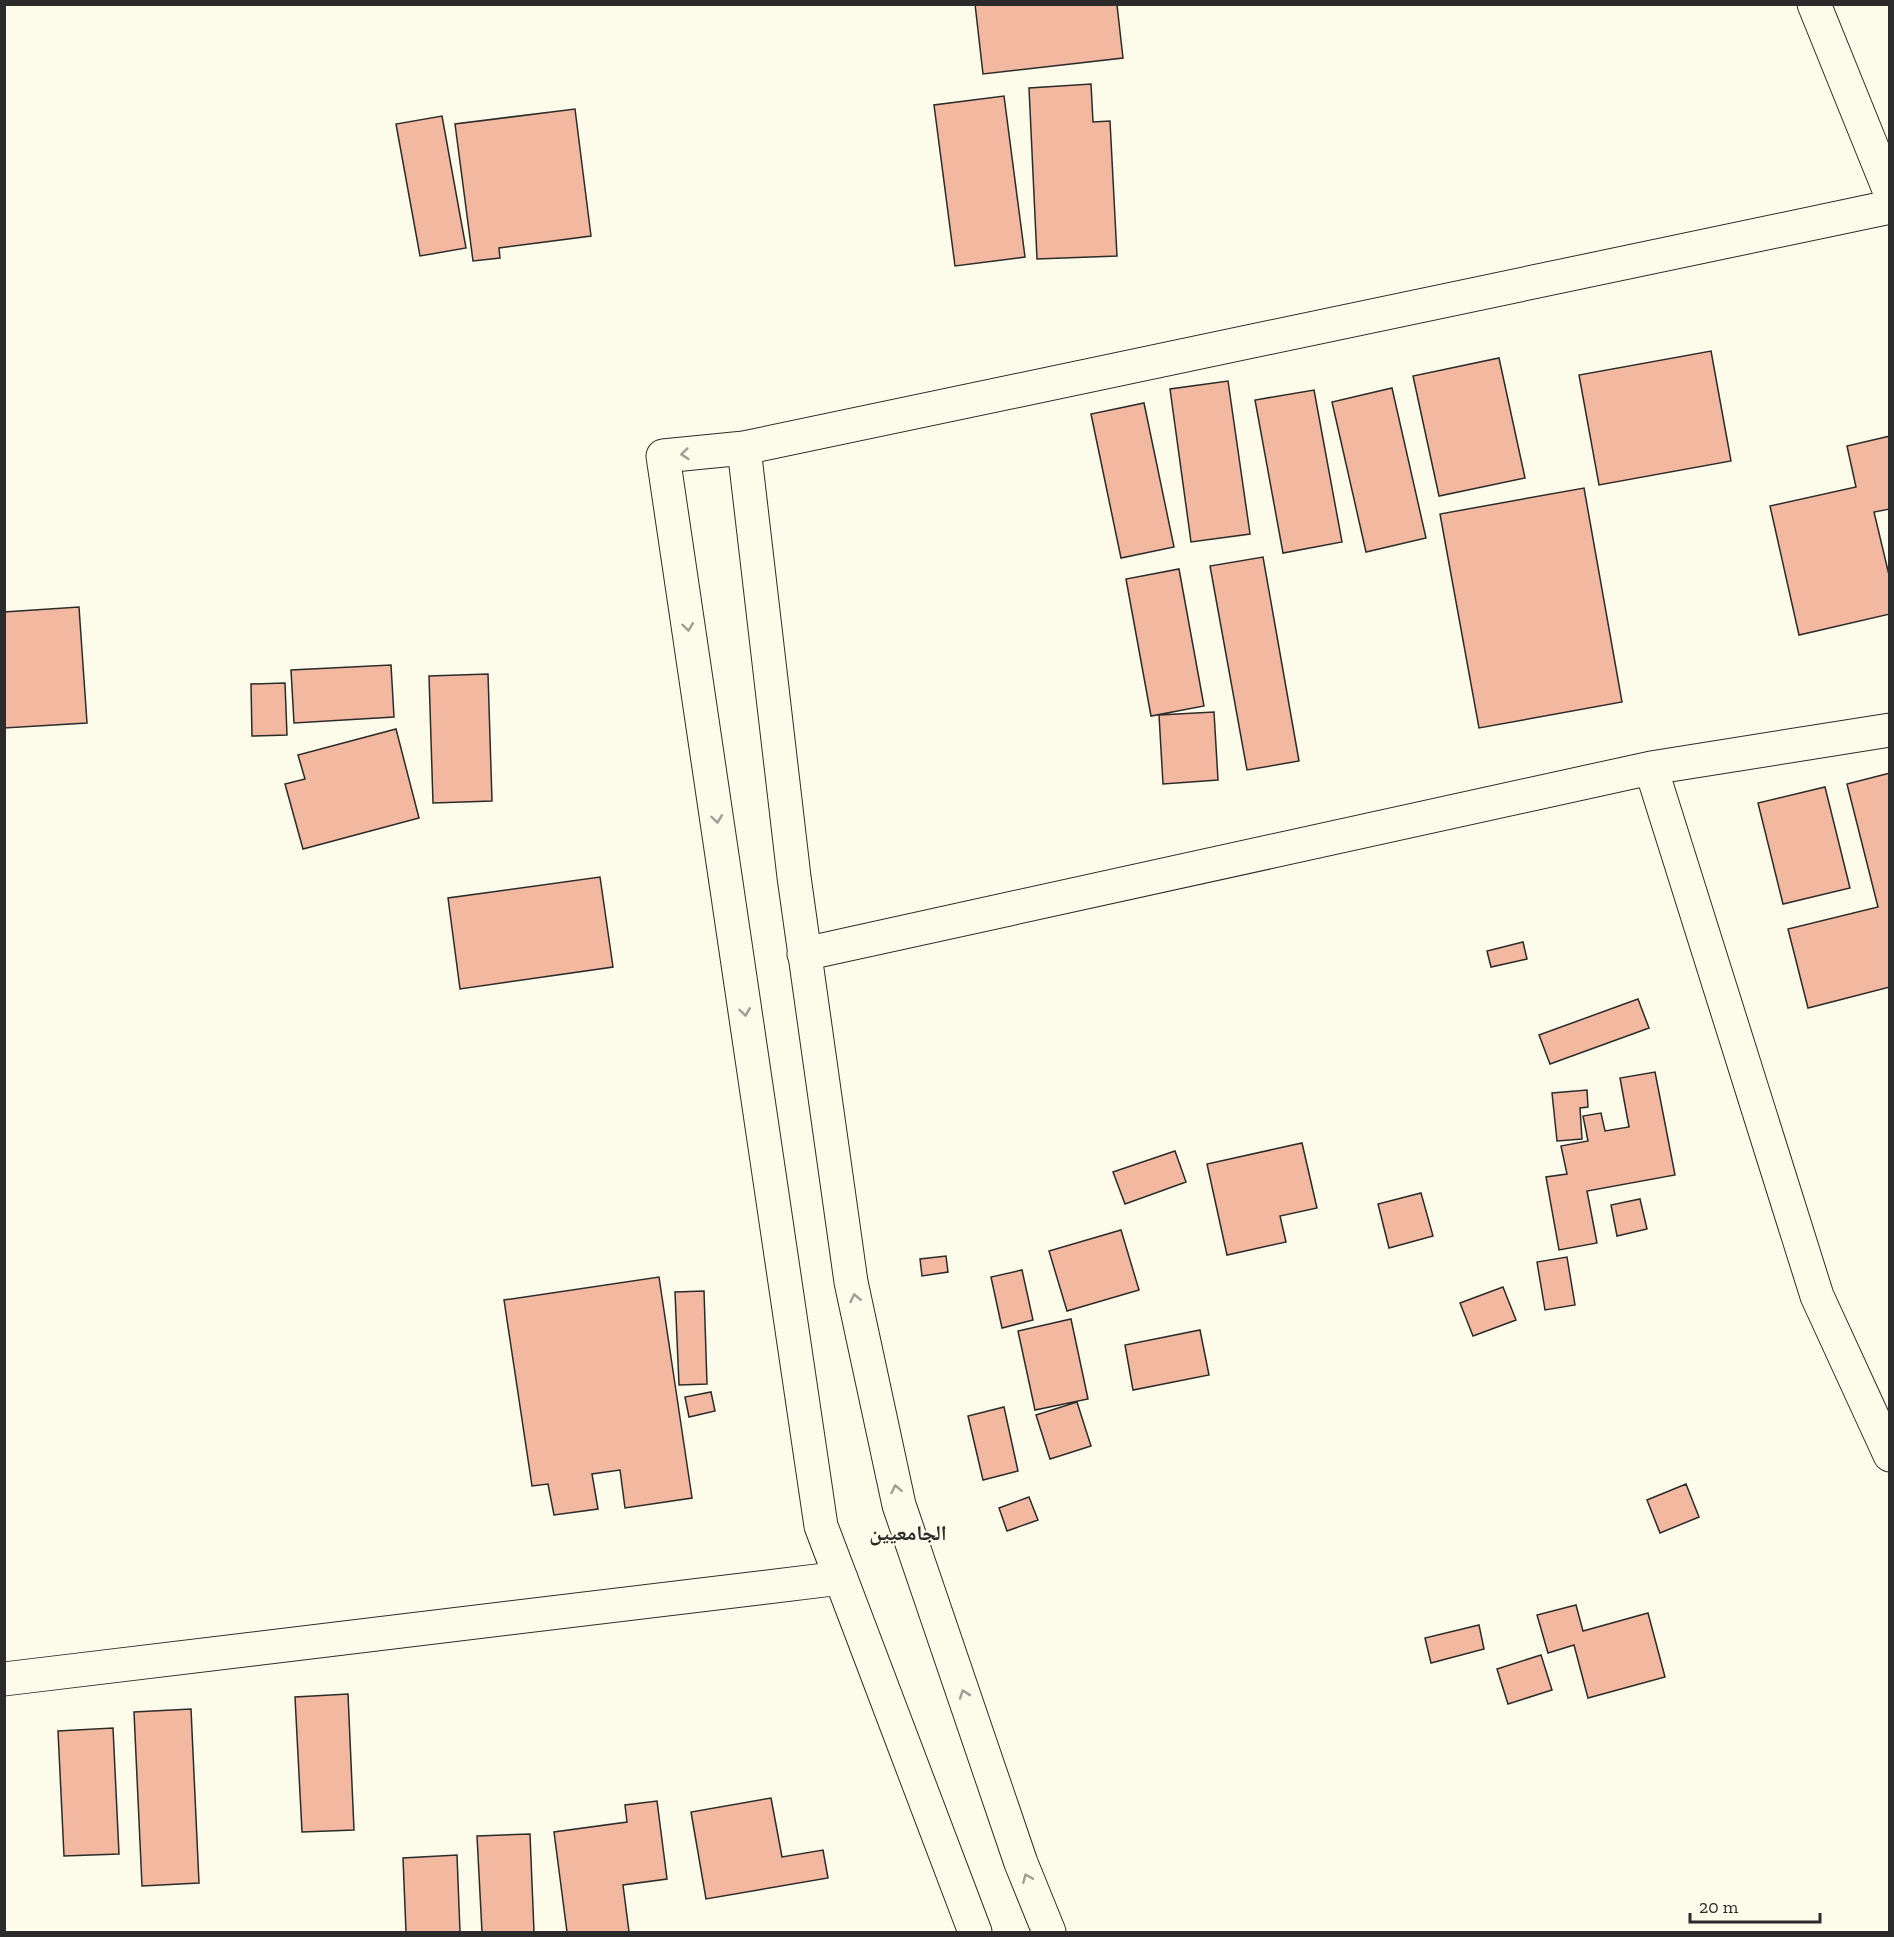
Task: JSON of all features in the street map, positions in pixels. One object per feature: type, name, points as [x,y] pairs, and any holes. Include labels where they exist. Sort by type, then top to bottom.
[{"type":"street","points":[[1814,4],[1890,192]]},
{"type":"street","points":[[975,1932],[821,1526],[663,456],[744,448],[1890,207]]},
{"type":"street","points":[[744,448],[804,954],[851,1282],[899,1504],[1017,1852],[1049,1932]]},
{"type":"street","points":[[804,954],[1651,768],[1890,730]]},
{"type":"street","points":[[1651,768],[1817,1296],[1890,1455]]},
{"type":"street","points":[[4,1679],[841,1578]]},
{"type":"building","points":[[975,4],[1117,5],[1123,58],[983,74]]},
{"type":"building","points":[[1091,84],[1093,122],[1110,121],[1117,256],[1037,259],[1029,88]]},
{"type":"building","points":[[1004,96],[1025,257],[955,266],[934,105]]},
{"type":"building","points":[[575,109],[591,236],[499,248],[500,258],[473,261],[455,124]]},
{"type":"building","points":[[442,116],[466,248],[420,256],[396,124]]},
{"type":"building","points":[[1711,351],[1731,461],[1599,485],[1579,375]]},
{"type":"building","points":[[1499,358],[1525,478],[1439,496],[1413,376]]},
{"type":"building","points":[[1228,381],[1250,534],[1191,542],[1170,389]]},
{"type":"building","points":[[1392,388],[1426,538],[1366,552],[1332,402]]},
{"type":"building","points":[[1314,390],[1342,542],[1283,553],[1255,400]]},
{"type":"building","points":[[1144,403],[1174,547],[1121,558],[1091,414]]},
{"type":"building","points":[[1890,436],[1890,509],[1874,512],[1890,579],[1890,614],[1799,635],[1770,506],[1856,487],[1847,446]]},
{"type":"building","points":[[1584,488],[1622,702],[1479,728],[1440,514]]},
{"type":"building","points":[[1263,557],[1299,761],[1247,770],[1210,566]]},
{"type":"building","points":[[1179,569],[1204,706],[1151,716],[1126,579]]},
{"type":"building","points":[[79,607],[87,723],[4,728],[4,612]]},
{"type":"building","points":[[391,665],[394,717],[294,723],[291,670]]},
{"type":"building","points":[[488,674],[492,801],[433,803],[429,676]]},
{"type":"building","points":[[285,683],[287,735],[252,736],[251,684]]},
{"type":"building","points":[[1214,712],[1218,780],[1163,784],[1159,715]]},
{"type":"building","points":[[396,729],[419,818],[303,849],[285,784],[305,779],[298,755]]},
{"type":"building","points":[[1890,773],[1890,987],[1808,1008],[1788,929],[1878,907],[1847,784]]},
{"type":"building","points":[[1825,787],[1850,888],[1783,904],[1758,803]]},
{"type":"building","points":[[600,877],[613,967],[460,989],[448,898]]},
{"type":"building","points":[[1523,942],[1527,959],[1491,967],[1487,951]]},
{"type":"building","points":[[1638,999],[1649,1028],[1550,1064],[1539,1035]]},
{"type":"building","points":[[1655,1072],[1675,1175],[1587,1191],[1597,1243],[1559,1250],[1546,1177],[1567,1174],[1561,1146],[1588,1141],[1583,1116],[1601,1113],[1605,1131],[1629,1127],[1620,1078]]},
{"type":"building","points":[[1587,1090],[1588,1107],[1580,1108],[1582,1139],[1557,1141],[1552,1093]]},
{"type":"building","points":[[1302,1143],[1317,1208],[1280,1216],[1286,1242],[1227,1255],[1207,1164]]},
{"type":"building","points":[[1175,1151],[1186,1182],[1125,1204],[1113,1172]]},
{"type":"building","points":[[1421,1193],[1433,1236],[1389,1248],[1378,1204]]},
{"type":"building","points":[[1640,1199],[1647,1229],[1617,1236],[1611,1205]]},
{"type":"building","points":[[1121,1230],[1139,1290],[1067,1311],[1049,1251]]},
{"type":"building","points":[[946,1256],[948,1272],[922,1276],[920,1259]]},
{"type":"building","points":[[1567,1257],[1575,1305],[1545,1310],[1537,1262]]},
{"type":"building","points":[[1022,1270],[1033,1320],[1002,1328],[991,1277]]},
{"type":"building","points":[[659,1277],[692,1498],[625,1508],[620,1470],[592,1474],[598,1509],[554,1515],[548,1484],[532,1486],[504,1300]]},
{"type":"building","points":[[1503,1287],[1516,1320],[1473,1336],[1460,1303]]},
{"type":"building","points":[[704,1291],[707,1384],[679,1385],[675,1292]]},
{"type":"building","points":[[1071,1319],[1088,1399],[1035,1410],[1018,1331]]},
{"type":"building","points":[[1200,1330],[1209,1375],[1133,1390],[1125,1345]]},
{"type":"building","points":[[711,1392],[715,1411],[689,1417],[685,1397]]},
{"type":"building","points":[[1077,1402],[1091,1446],[1050,1459],[1036,1415]]},
{"type":"building","points":[[1004,1407],[1018,1471],[983,1480],[968,1416]]},
{"type":"building","points":[[1686,1484],[1699,1517],[1660,1533],[1647,1500]]},
{"type":"building","points":[[1029,1497],[1038,1520],[1007,1531],[999,1508]]},
{"type":"building","points":[[1576,1605],[1583,1631],[1648,1613],[1665,1677],[1588,1698],[1574,1645],[1548,1653],[1537,1615]]},
{"type":"building","points":[[1479,1625],[1484,1649],[1431,1663],[1425,1638]]},
{"type":"building","points":[[1541,1655],[1552,1690],[1508,1704],[1497,1669]]},
{"type":"building","points":[[348,1694],[354,1830],[302,1832],[295,1697]]},
{"type":"building","points":[[191,1709],[199,1883],[142,1886],[134,1712]]},
{"type":"building","points":[[113,1728],[119,1854],[64,1856],[58,1731]]},
{"type":"building","points":[[771,1798],[782,1857],[823,1850],[828,1878],[706,1899],[691,1812]]},
{"type":"building","points":[[657,1801],[667,1879],[623,1885],[629,1932],[567,1932],[554,1832],[627,1822],[625,1805]]},
{"type":"building","points":[[530,1834],[534,1932],[482,1932],[477,1836]]},
{"type":"building","points":[[457,1855],[460,1932],[406,1932],[403,1858]]},
{"type":"district","name":"الجامعيين","points":[[908,1532]]}]
